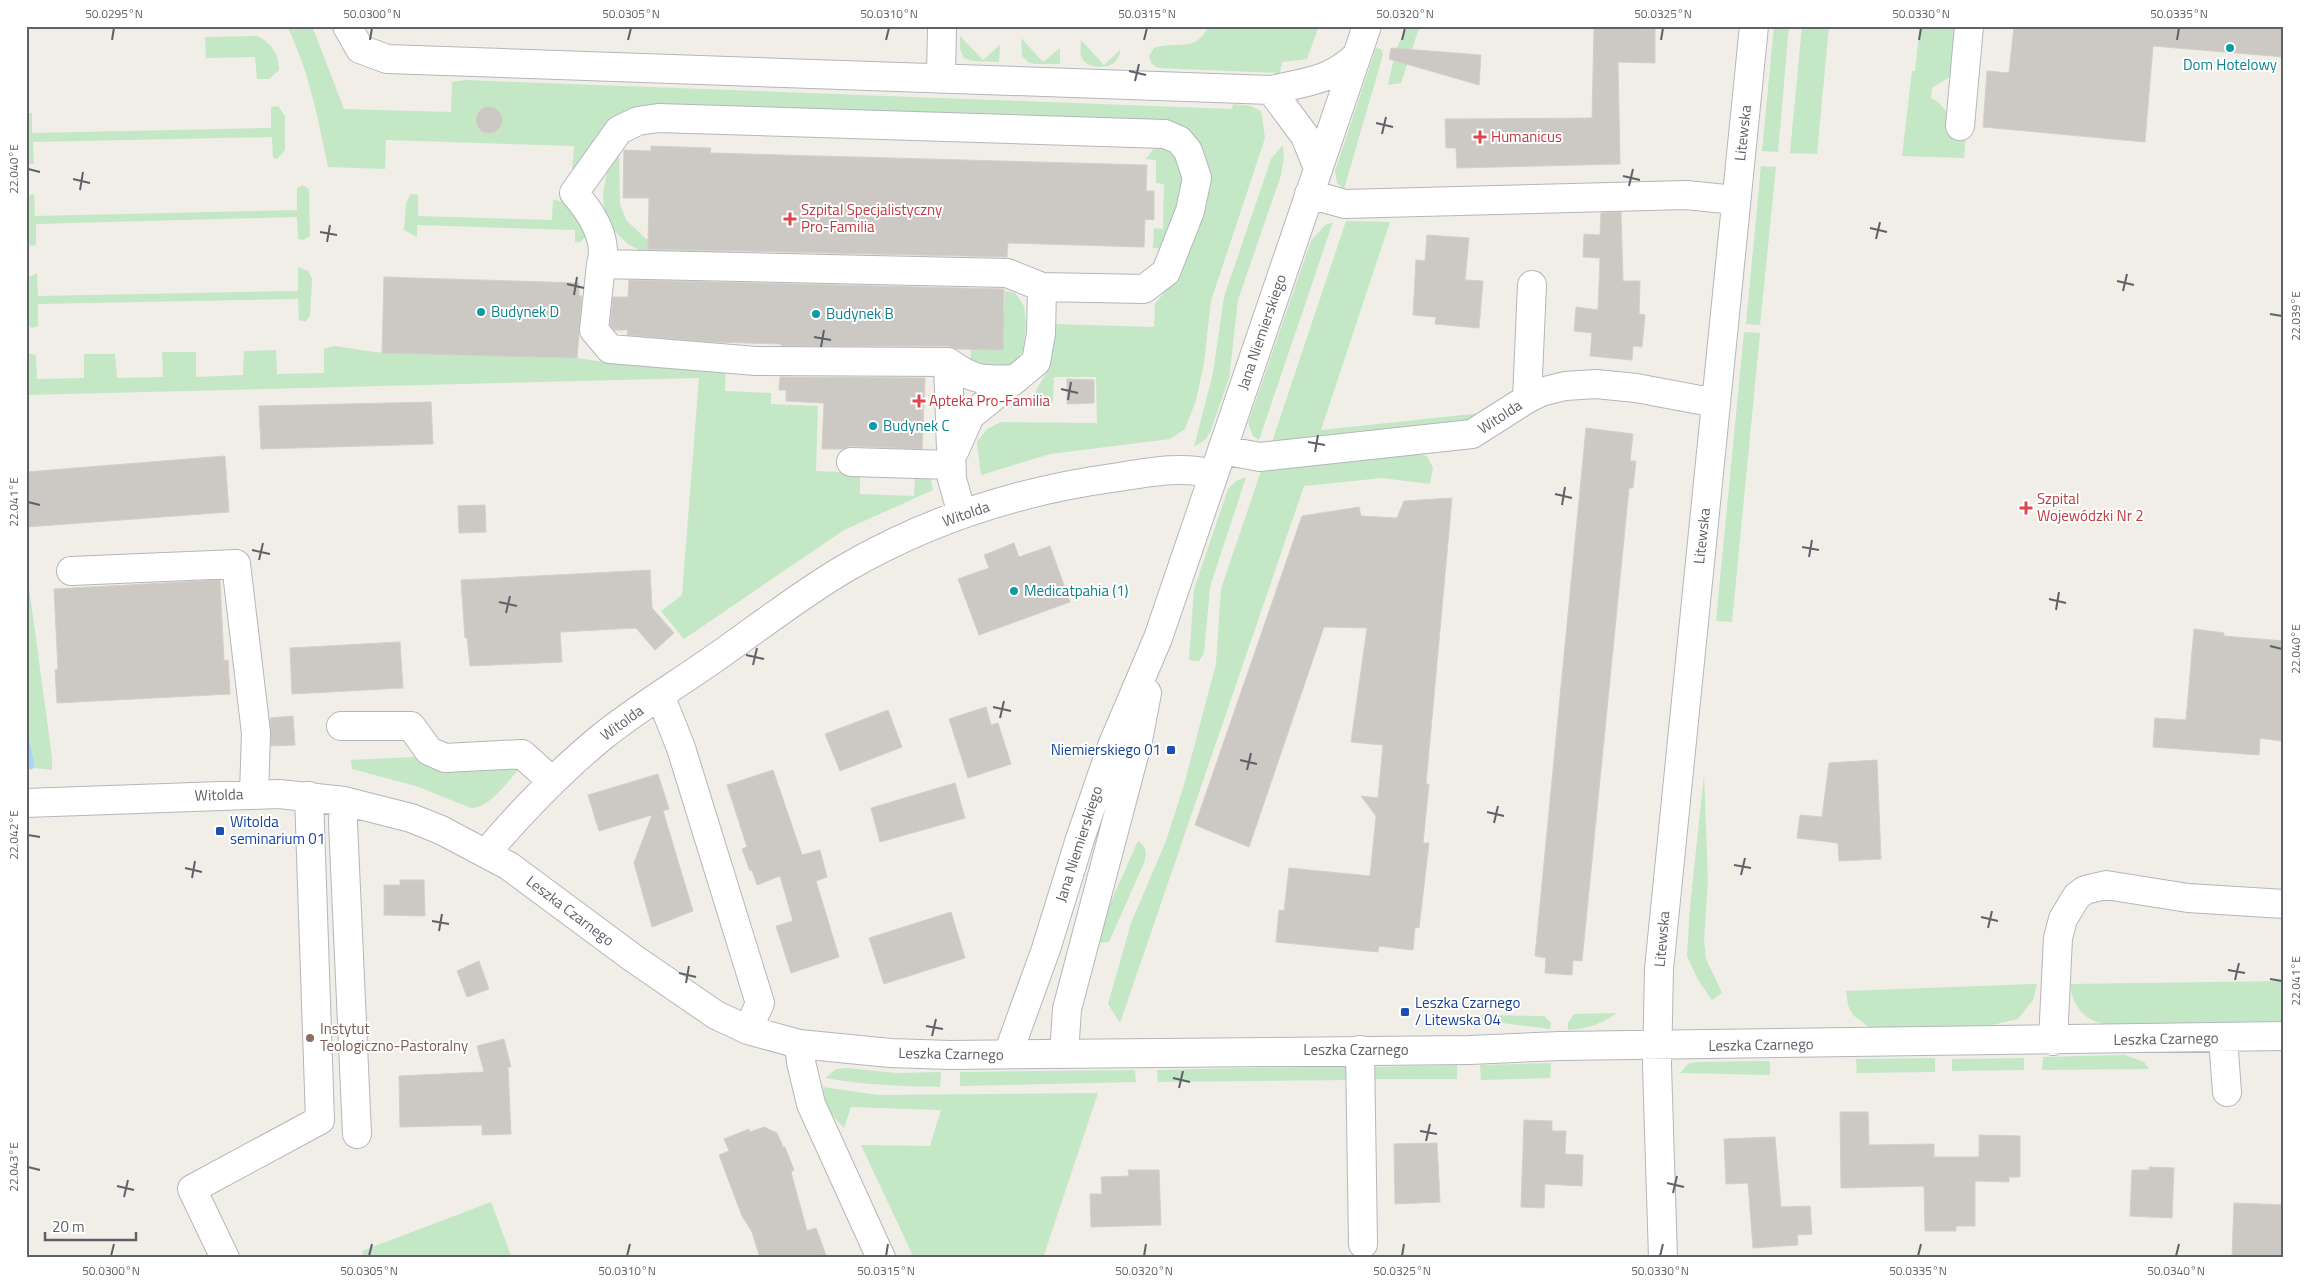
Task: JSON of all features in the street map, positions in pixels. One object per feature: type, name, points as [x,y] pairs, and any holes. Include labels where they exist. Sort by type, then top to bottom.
[{"type":"street","points":[[347,26],[360,49],[387,59],[1271,90],[1330,76],[1342,70],[1355,57]]},
{"type":"street","points":[[941,79],[942,26]]},
{"type":"street","name":"Jana Niemierskiego","points":[[1008,1054],[1046,949],[1112,746],[1158,638],[1367,26]]},
{"type":"street","name":"Litewska","points":[[1663,1258],[1658,1046],[1659,970],[1754,26]]},
{"type":"street","points":[[1960,126],[1969,26]]},
{"type":"street","points":[[1271,90],[1305,136],[1318,168]]},
{"type":"street","points":[[601,264],[1007,273],[1042,287],[1144,289],[1166,272],[1190,211],[1196,178],[1188,151],[1179,140],[1165,134],[1155,133],[658,118],[638,121],[619,130],[574,193],[588,209],[599,233],[604,254],[601,264],[594,330],[610,349],[756,361],[948,362],[965,374],[978,379],[1016,379]]},
{"type":"street","points":[[1309,194],[1345,204],[1686,194],[1735,200]]},
{"type":"street","points":[[1527,399],[1532,285]]},
{"type":"street","points":[[951,465],[957,442],[970,416],[1036,362],[1041,334],[1042,287]]},
{"type":"street","points":[[948,362],[951,465],[954,490],[962,514]]},
{"type":"street","name":"Witolda","points":[[26,803],[254,794],[309,796],[344,801],[411,818],[486,852],[552,782],[604,735],[843,570],[899,541],[962,514],[1054,487],[1144,473],[1198,470],[1218,462],[1472,434],[1527,399],[1541,392],[1565,386],[1596,384],[1636,388],[1716,403]]},
{"type":"street","points":[[850,462],[951,465]]},
{"type":"street","points":[[71,571],[236,564],[256,733],[254,794]]},
{"type":"street","name":"Jana Niemierskiego","points":[[1064,1054],[1069,1000],[1138,740],[1158,638]]},
{"type":"street","points":[[660,696],[681,748],[760,1003],[748,1030]]},
{"type":"street","points":[[341,726],[411,726],[429,751],[445,758],[466,751],[522,754],[552,782]]},
{"type":"street","points":[[225,1258],[192,1189],[320,1120],[309,796]]},
{"type":"street","points":[[344,801],[343,833],[357,1134]]},
{"type":"street","name":"Leszka Czarnego","points":[[486,852],[509,866],[691,1000],[716,1015],[748,1030],[799,1044],[890,1053],[1064,1054],[2053,1041],[2284,1036]]},
{"type":"street","points":[[2053,1041],[2058,938],[2063,919],[2077,896],[2085,890],[2106,885],[2188,898],[2284,904]]},
{"type":"street","points":[[2223,1038],[2227,1092]]},
{"type":"street","points":[[799,1044],[800,1062],[811,1104],[881,1258]]},
{"type":"street","points":[[1360,1050],[1363,1244]]},
{"type":"green space","points":[[287,26],[312,26],[344,109],[451,112],[452,82],[465,80],[1232,109],[1233,104],[1251,106],[1261,111],[1265,138],[1211,301],[1204,363],[1196,400],[1185,429],[1170,439],[1050,454],[981,475],[977,442],[987,429],[1001,422],[1097,423],[1096,377],[1054,377],[1053,402],[1038,401],[1036,390],[1050,367],[1053,324],[1154,327],[1155,304],[1177,276],[1197,146],[654,110],[577,171],[572,171],[574,146],[386,140],[385,169],[328,167],[307,77]]},
{"type":"green space","points":[[1208,26],[1319,26],[1307,59],[1282,62],[1280,73],[1158,68],[1151,63],[1149,56],[1154,48],[1191,43],[1203,35]]},
{"type":"green space","points":[[1408,26],[1422,26],[1418,31],[1401,83],[1388,85],[1396,49]]},
{"type":"green space","points":[[1774,26],[1789,26],[1778,152],[1762,151]]},
{"type":"green space","points":[[1802,26],[1829,26],[1817,154],[1790,153]]},
{"type":"green space","points":[[1920,26],[1963,26],[1958,72],[1932,88],[1931,98],[1939,103],[1966,134],[1964,158],[1902,156],[1912,71],[1915,71]]},
{"type":"green space","points":[[257,36],[270,45],[278,59],[279,70],[269,79],[257,79],[255,57],[206,58],[205,37]]},
{"type":"green space","points":[[960,36],[983,60],[1000,45],[999,62],[973,61],[964,58],[960,49]]},
{"type":"green space","points":[[1021,38],[1043,62],[1060,48],[1060,64],[1034,64],[1028,62],[1022,56]]},
{"type":"green space","points":[[1081,40],[1104,65],[1120,50],[1119,57],[1113,64],[1105,67],[1090,65],[1082,58],[1080,50]]},
{"type":"green space","points":[[1376,48],[1381,49],[1383,54],[1344,189],[1337,183],[1335,171]]},
{"type":"green space","points":[[278,106],[285,116],[285,150],[277,159],[273,158],[272,137],[33,142],[34,164],[26,164],[26,113],[32,113],[32,133],[271,128],[271,107]]},
{"type":"green space","points":[[1157,144],[1180,155],[1187,176],[1167,249],[1153,248],[1154,228],[1163,229],[1164,184],[1156,183],[1156,160],[1146,159]]},
{"type":"green space","points":[[1283,145],[1284,157],[1281,175],[1238,300],[1229,378],[1211,430],[1206,439],[1194,447],[1213,373],[1224,297],[1271,159]]},
{"type":"green space","points":[[619,148],[620,204],[626,220],[646,239],[749,244],[719,257],[651,256],[628,244],[610,227],[604,210],[603,194],[608,167]]},
{"type":"green space","points":[[1761,166],[1776,167],[1760,325],[1746,324]]},
{"type":"green space","points":[[303,185],[309,189],[310,236],[303,240],[298,239],[297,217],[36,224],[36,245],[31,246],[26,241],[26,198],[32,194],[34,194],[35,216],[297,210],[297,188]]},
{"type":"green space","points":[[411,194],[418,195],[418,216],[552,220],[553,200],[560,201],[570,207],[588,235],[580,242],[575,242],[575,230],[417,225],[417,237],[404,230],[406,203]]},
{"type":"green space","points":[[1346,221],[1390,222],[1321,430],[1491,412],[1482,419],[1276,444],[1272,442]]},
{"type":"green space","points":[[1333,222],[1259,440],[1253,436],[1248,423],[1311,241],[1325,225]]},
{"type":"green space","points":[[298,267],[308,271],[312,279],[310,316],[305,322],[299,320],[298,299],[38,304],[38,326],[32,328],[26,324],[26,279],[37,273],[38,296],[298,291]]},
{"type":"green space","points":[[1005,291],[1015,293],[1024,306],[1026,324],[1023,350],[1016,362],[1005,371],[970,368],[971,349],[1003,350]]},
{"type":"green space","points":[[1744,332],[1760,333],[1732,622],[1716,621]]},
{"type":"green space","points":[[334,346],[382,353],[577,358],[623,365],[726,367],[725,391],[771,393],[771,404],[818,406],[816,471],[860,473],[860,494],[914,496],[915,476],[923,476],[931,480],[933,490],[844,530],[684,639],[661,611],[682,595],[699,378],[26,395],[26,353],[36,355],[37,379],[84,378],[84,354],[115,354],[117,378],[163,377],[162,352],[196,352],[196,377],[243,375],[244,351],[276,350],[277,374],[324,373],[324,349]]},
{"type":"green space","points":[[1412,449],[1414,453],[1427,456],[1433,468],[1430,484],[1382,478],[1304,486],[1120,1023],[1108,1004],[1131,923],[1166,841],[1184,785],[1216,664],[1221,589],[1261,471]]},
{"type":"green space","points":[[1246,477],[1210,587],[1204,653],[1199,661],[1189,660],[1194,589],[1228,489],[1236,481]]},
{"type":"green space","points":[[26,565],[52,757],[52,770],[26,767]]},
{"type":"green space","points":[[414,757],[426,764],[511,766],[519,769],[492,799],[478,807],[471,808],[416,786],[352,769],[351,760]]},
{"type":"green space","points":[[1704,775],[1708,881],[1704,940],[1706,959],[1722,993],[1712,1000],[1698,980],[1687,956],[1690,907]]},
{"type":"green space","points":[[1138,841],[1146,850],[1144,863],[1109,942],[1098,943],[1104,917]]},
{"type":"green space","points":[[2284,981],[2284,1021],[2108,1024],[2093,1020],[2082,1012],[2071,992],[2070,984]]},
{"type":"green space","points":[[2037,984],[2033,1000],[2018,1019],[1988,1026],[1870,1028],[1853,1015],[1848,1005],[1846,991]]},
{"type":"green space","points":[[1617,1013],[1594,1025],[1568,1030],[1568,1023],[1574,1014]]},
{"type":"green space","points":[[1481,1015],[1544,1016],[1551,1023],[1550,1029],[1479,1020]]},
{"type":"green space","points":[[2125,1055],[2144,1062],[2149,1069],[2042,1070],[2043,1057]]},
{"type":"green space","points":[[1935,1058],[1935,1072],[1857,1073],[1856,1059]]},
{"type":"green space","points":[[2024,1058],[2024,1070],[1952,1071],[1952,1059]]},
{"type":"green space","points":[[1770,1061],[1770,1075],[1680,1073],[1688,1064],[1695,1062]]},
{"type":"green space","points":[[1551,1063],[1550,1078],[1481,1080],[1480,1065]]},
{"type":"green space","points":[[1457,1065],[1457,1079],[1369,1079],[1368,1067]]},
{"type":"green space","points":[[1349,1066],[1353,1080],[1158,1082],[1157,1070]]},
{"type":"green space","points":[[847,1068],[896,1073],[941,1072],[940,1087],[868,1084],[825,1078],[836,1069]]},
{"type":"green space","points":[[1135,1070],[1136,1082],[960,1086],[960,1072]]},
{"type":"green space","points":[[823,1087],[878,1095],[1098,1093],[1043,1258],[914,1258],[861,1145],[930,1146],[941,1110],[851,1107],[844,1128],[829,1109]]},
{"type":"green space","points":[[491,1202],[512,1258],[364,1258],[362,1251]]},
{"type":"building","points":[[2014,26],[2284,26],[2284,57],[2153,46],[2145,142],[1983,127],[1987,71],[2009,73]]},
{"type":"building","points":[[1594,28],[1655,29],[1655,63],[1618,62],[1620,164],[1457,168],[1456,148],[1446,148],[1445,119],[1592,118]]},
{"type":"building","points":[[1391,48],[1481,55],[1479,85],[1389,59]]},
{"type":"building","points":[[489,107],[498,111],[502,120],[498,129],[489,133],[480,129],[476,120],[480,111]]},
{"type":"building","points":[[651,146],[711,148],[710,153],[1147,165],[1146,191],[1154,191],[1154,220],[1145,219],[1144,247],[1008,243],[1007,257],[648,249],[649,198],[623,198],[624,150],[651,151]]},
{"type":"building","points":[[1621,212],[1623,281],[1640,281],[1639,314],[1645,315],[1642,347],[1633,346],[1632,360],[1590,356],[1592,333],[1574,331],[1576,307],[1598,310],[1600,258],[1583,257],[1584,234],[1600,235],[1601,213]]},
{"type":"building","points":[[1427,235],[1469,238],[1465,280],[1483,281],[1479,328],[1435,324],[1436,317],[1413,315],[1416,260],[1425,261]]},
{"type":"building","name":"Budynek D","points":[[384,277],[579,283],[579,296],[582,296],[577,358],[382,353]]},
{"type":"building","name":"Budynek B","points":[[629,280],[1004,289],[1003,350],[956,349],[948,346],[781,346],[781,344],[711,342],[627,335],[628,330],[614,330],[610,325],[613,297],[628,297]]},
{"type":"building","name":"Budynek C","points":[[780,377],[925,378],[922,449],[851,446],[842,449],[822,449],[824,403],[786,401],[786,390],[779,390]]},
{"type":"building","points":[[1067,379],[1094,380],[1094,403],[1067,404]]},
{"type":"building","points":[[431,402],[433,444],[261,449],[259,406]]},
{"type":"building","points":[[1586,428],[1633,434],[1630,461],[1636,461],[1633,488],[1629,488],[1582,961],[1573,960],[1572,975],[1545,973],[1546,958],[1535,956]]},
{"type":"building","points":[[225,456],[229,512],[26,527],[26,472]]},
{"type":"building","points":[[1452,498],[1426,784],[1429,784],[1423,843],[1429,843],[1419,928],[1415,927],[1413,950],[1379,946],[1378,952],[1276,942],[1279,910],[1284,911],[1289,868],[1370,876],[1376,816],[1361,796],[1378,798],[1383,745],[1351,742],[1367,628],[1324,627],[1249,847],[1195,825],[1302,516],[1359,507],[1361,516],[1397,518],[1404,501]]},
{"type":"building","points":[[485,505],[486,532],[459,533],[458,506]]},
{"type":"building","name":"Medicatpahia (1)","points":[[1014,543],[1019,557],[1050,546],[1070,602],[979,635],[958,579],[989,568],[984,555]]},
{"type":"building","points":[[650,570],[652,608],[674,633],[655,650],[636,628],[560,632],[562,662],[470,666],[467,637],[465,638],[461,580]]},
{"type":"building","points":[[220,580],[224,661],[228,660],[230,694],[57,703],[55,670],[58,669],[54,589]]},
{"type":"building","points":[[2194,629],[2224,633],[2224,636],[2284,641],[2284,726],[2281,741],[2260,738],[2259,755],[2153,747],[2155,718],[2186,720]]},
{"type":"building","points":[[400,642],[403,688],[292,694],[290,648]]},
{"type":"building","points":[[986,707],[991,725],[998,723],[1011,764],[968,778],[949,719]]},
{"type":"building","points":[[888,710],[902,747],[840,771],[825,734]]},
{"type":"building","points":[[293,716],[295,745],[271,746],[270,718]]},
{"type":"building","points":[[1877,760],[1881,859],[1839,861],[1838,843],[1797,838],[1800,815],[1822,817],[1829,763]]},
{"type":"building","points":[[773,770],[802,855],[820,850],[827,877],[816,881],[839,957],[791,973],[776,926],[793,921],[780,876],[757,885],[742,849],[747,847],[727,785]]},
{"type":"building","points":[[658,774],[669,809],[663,811],[693,911],[652,927],[634,863],[652,815],[599,831],[588,795]]},
{"type":"building","points":[[955,783],[965,818],[880,842],[871,808]]},
{"type":"building","points":[[400,880],[424,880],[425,916],[384,915],[384,885],[400,885]]},
{"type":"building","points":[[951,912],[965,958],[884,984],[869,938]]},
{"type":"building","points":[[479,961],[489,989],[467,997],[457,971]]},
{"type":"building","points":[[504,1039],[511,1067],[508,1067],[511,1134],[482,1135],[482,1125],[400,1127],[399,1076],[484,1072],[477,1046]]},
{"type":"building","points":[[1840,1112],[1868,1112],[1869,1145],[1934,1144],[1934,1157],[1979,1157],[1979,1135],[2020,1136],[2020,1177],[2009,1177],[2009,1182],[1975,1181],[1975,1226],[1956,1226],[1956,1231],[1925,1231],[1924,1186],[1841,1188]]},
{"type":"building","points":[[1524,1120],[1552,1121],[1552,1131],[1566,1131],[1565,1154],[1583,1155],[1582,1186],[1545,1184],[1544,1208],[1521,1207]]},
{"type":"building","points":[[764,1127],[777,1133],[783,1147],[785,1147],[794,1170],[791,1172],[807,1231],[816,1228],[827,1258],[760,1258],[752,1232],[742,1216],[719,1155],[729,1151],[724,1139],[749,1129],[750,1132]]},
{"type":"building","points":[[1775,1137],[1781,1207],[1810,1206],[1812,1234],[1797,1235],[1798,1245],[1753,1248],[1748,1183],[1726,1184],[1724,1139]]},
{"type":"building","points":[[1437,1143],[1440,1202],[1395,1204],[1394,1144]]},
{"type":"building","points":[[2149,1167],[2174,1168],[2172,1218],[2130,1216],[2132,1170],[2149,1170]]},
{"type":"building","points":[[1128,1170],[1159,1170],[1161,1225],[1091,1227],[1090,1194],[1102,1194],[1101,1177],[1129,1176]]},
{"type":"building","points":[[2234,1203],[2284,1205],[2284,1258],[2232,1258]]},
{"type":"waterway","points":[[26,745],[30,765]]},
{"type":"place","name":"Dom Hotelowy","points":[[2230,48]]},
{"type":"place","name":"Humanicus","points":[[1480,137]]},
{"type":"place","name":"Szpital Specjalistyczny Pro-Familia","points":[[790,219]]},
{"type":"place","name":"Budynek D","points":[[481,312]]},
{"type":"place","name":"Budynek B","points":[[816,314]]},
{"type":"place","name":"Apteka Pro-Familia","points":[[919,401]]},
{"type":"place","name":"Budynek C","points":[[873,426]]},
{"type":"place","name":"Szpital Wojewódzki Nr 2","points":[[2026,508]]},
{"type":"place","name":"Medicatpahia (1)","points":[[1014,591]]},
{"type":"place","name":"Niemierskiego 01","points":[[1171,750]]},
{"type":"place","name":"Witolda seminarium 01","points":[[220,831]]},
{"type":"place","name":"Leszka Czarnego / Litewska 04","points":[[1405,1012]]},
{"type":"place","name":"Instytut Teologiczno-Pastoralny","points":[[310,1038]]}]
